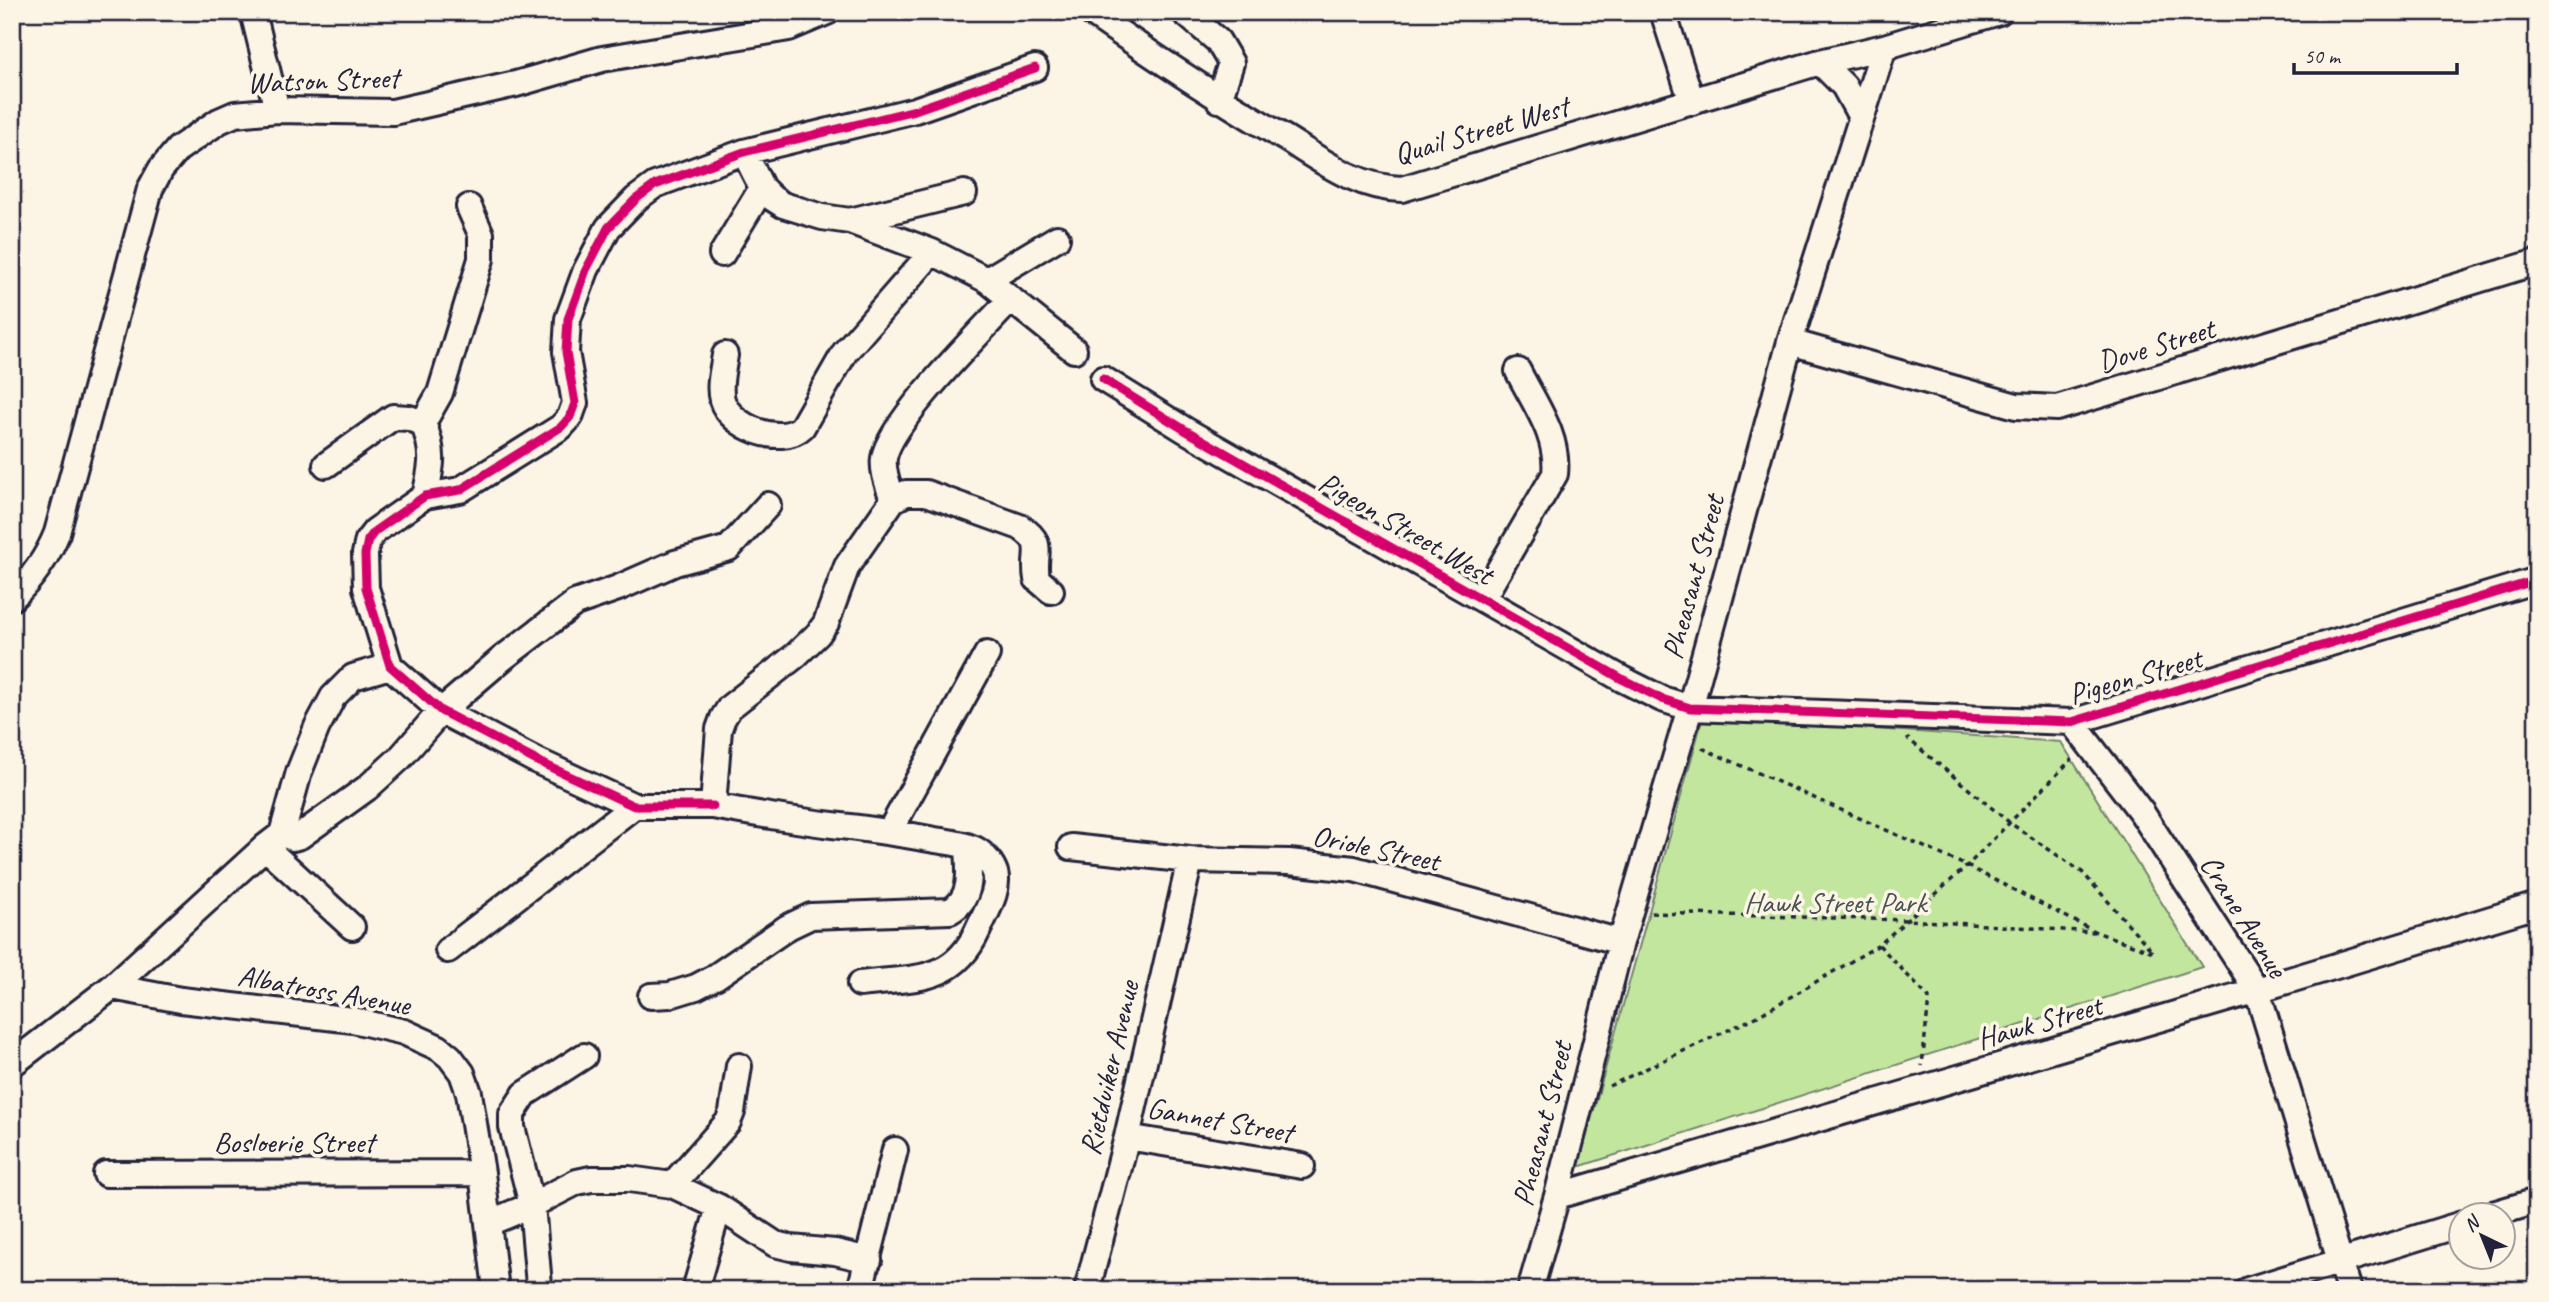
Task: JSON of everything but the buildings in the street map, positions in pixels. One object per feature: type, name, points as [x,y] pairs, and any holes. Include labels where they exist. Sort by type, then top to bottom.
[{"type":"street","points":[[253,12],[278,110]]},
{"type":"street","name":"Watson Street","points":[[12,598],[26,585],[44,560],[57,533],[150,189],[161,169],[178,149],[219,121],[235,114],[278,110],[393,113],[503,88],[602,59],[789,28],[827,12]]},
{"type":"street","name":"Quail Street West","points":[[1090,12],[1219,100],[1340,172],[1386,189],[1402,189],[1819,62],[1884,47],[1999,12]]},
{"type":"street","points":[[1184,12],[1219,41],[1231,63],[1219,100]]},
{"type":"street","points":[[1663,12],[1692,102]]},
{"type":"street","name":"Pheasant Street","points":[[1530,1290],[1557,1196],[1621,942],[1690,708],[1790,342],[1884,47]]},
{"type":"street","points":[[1819,62],[1844,86],[1861,117]]},
{"type":"street","points":[[860,984],[930,975],[952,966],[961,957],[981,922],[993,893],[996,876],[986,858],[968,846],[890,831],[821,824],[713,806],[634,806],[535,760],[441,711],[390,666],[366,588],[365,554],[368,540],[375,531],[425,496],[460,490],[561,427],[570,417],[575,403],[566,352],[568,319],[586,270],[608,228],[636,199],[655,185],[744,152],[915,110],[1035,68]]},
{"type":"street","points":[[744,152],[762,188],[783,205],[822,217],[850,221],[932,252],[987,280],[1074,351]]},
{"type":"street","points":[[722,254],[762,188]]},
{"type":"street","points":[[850,221],[964,193]]},
{"type":"street","points":[[423,423],[440,393],[481,259],[481,234],[470,207]]},
{"type":"street","points":[[987,280],[1057,238]]},
{"type":"street","points":[[725,355],[721,395],[729,413],[765,433],[793,433],[802,427],[845,352],[932,252]]},
{"type":"street","name":"Dove Street","points":[[1790,342],[2016,406],[2057,408],[2537,262]]},
{"type":"street","points":[[893,500],[883,466],[884,456],[895,431],[914,406],[1011,299]]},
{"type":"street","points":[[1482,599],[1555,474],[1556,455],[1552,438],[1518,372]]},
{"type":"street","name":"Pigeon Street West","points":[[1103,379],[1185,430],[1622,679],[1662,699],[1690,708]]},
{"type":"street","points":[[326,465],[393,417],[409,418],[423,423],[431,442],[433,455],[425,496]]},
{"type":"street","points":[[713,806],[719,729],[726,712],[818,634],[826,623],[847,566],[893,500],[906,493],[926,493],[1020,527],[1035,540],[1037,579],[1051,591]]},
{"type":"street","points":[[274,841],[300,836],[348,803],[400,758],[441,711],[513,650],[575,603],[675,563],[729,548],[768,505]]},
{"type":"street","name":"Pigeon Street","points":[[1690,708],[2072,722],[2537,580]]},
{"type":"street","points":[[890,831],[988,654]]},
{"type":"street","points":[[12,1064],[112,987],[274,841],[327,706],[341,687],[354,677],[390,666]]},
{"type":"street","name":"Crane Avenue","points":[[2072,722],[2142,813],[2258,990],[2349,1290]]},
{"type":"street","points":[[448,950],[634,806]]},
{"type":"street","points":[[274,841],[352,926]]},
{"type":"street","points":[[651,996],[670,995],[695,987],[788,927],[811,916],[950,911],[962,902],[968,890],[968,846]]},
{"type":"street","name":"Oriole Street","points":[[1071,848],[1190,860],[1289,862],[1354,869],[1621,942]]},
{"type":"street","name":"Rietduiker Avenue","points":[[1087,1290],[1127,1137],[1190,860]]},
{"type":"street","name":"Hawk Street","points":[[1557,1196],[2537,905]]},
{"type":"street","name":"Albatross Avenue","points":[[112,987],[181,1000],[354,1020],[404,1032],[428,1041],[450,1057],[462,1073],[469,1093],[489,1223],[496,1290]]},
{"type":"street","points":[[539,1285],[532,1205],[512,1127],[513,1114],[525,1094],[584,1056]]},
{"type":"street","points":[[672,1185],[728,1122],[739,1066]]},
{"type":"street","name":"Gannet Street","points":[[1127,1137],[1302,1166]]},
{"type":"street","points":[[860,1290],[895,1150]]},
{"type":"street","name":"Bosloerie Street","points":[[106,1174],[482,1173]]},
{"type":"street","points":[[489,1223],[577,1182],[592,1179],[629,1179],[672,1185],[719,1207],[775,1244],[869,1259]]},
{"type":"street","points":[[2518,1207],[2537,1201]]},
{"type":"street","points":[[695,1290],[719,1207]]},
{"type":"street","points":[[2248,1290],[2448,1228]]},
{"type":"path","points":[[1681,739],[1967,866],[2096,932],[2153,952],[2082,872],[2010,823],[1879,715]]},
{"type":"path","points":[[1582,1099],[1756,1017],[1879,945],[1967,866],[2088,743]]},
{"type":"path","points":[[1630,912],[1907,920],[2096,932]]},
{"type":"path","points":[[1879,945],[1929,998],[1920,1089]]},
{"type":"green space","name":"Hawk Street Park","points":[[1703,717],[2061,742],[2202,967],[1578,1167]]},
{"type":"cycle path","points":[[713,806],[634,806],[535,760],[441,711],[390,666],[366,588],[365,554],[368,540],[375,531],[425,496],[460,490],[561,427],[570,417],[575,403],[566,352],[568,319],[586,270],[608,228],[636,199],[655,185],[744,152],[915,110],[1035,68]]},
{"type":"cycle path","points":[[1103,379],[1185,430],[1622,679],[1662,699],[1690,708],[2072,722],[2537,580]]}]
